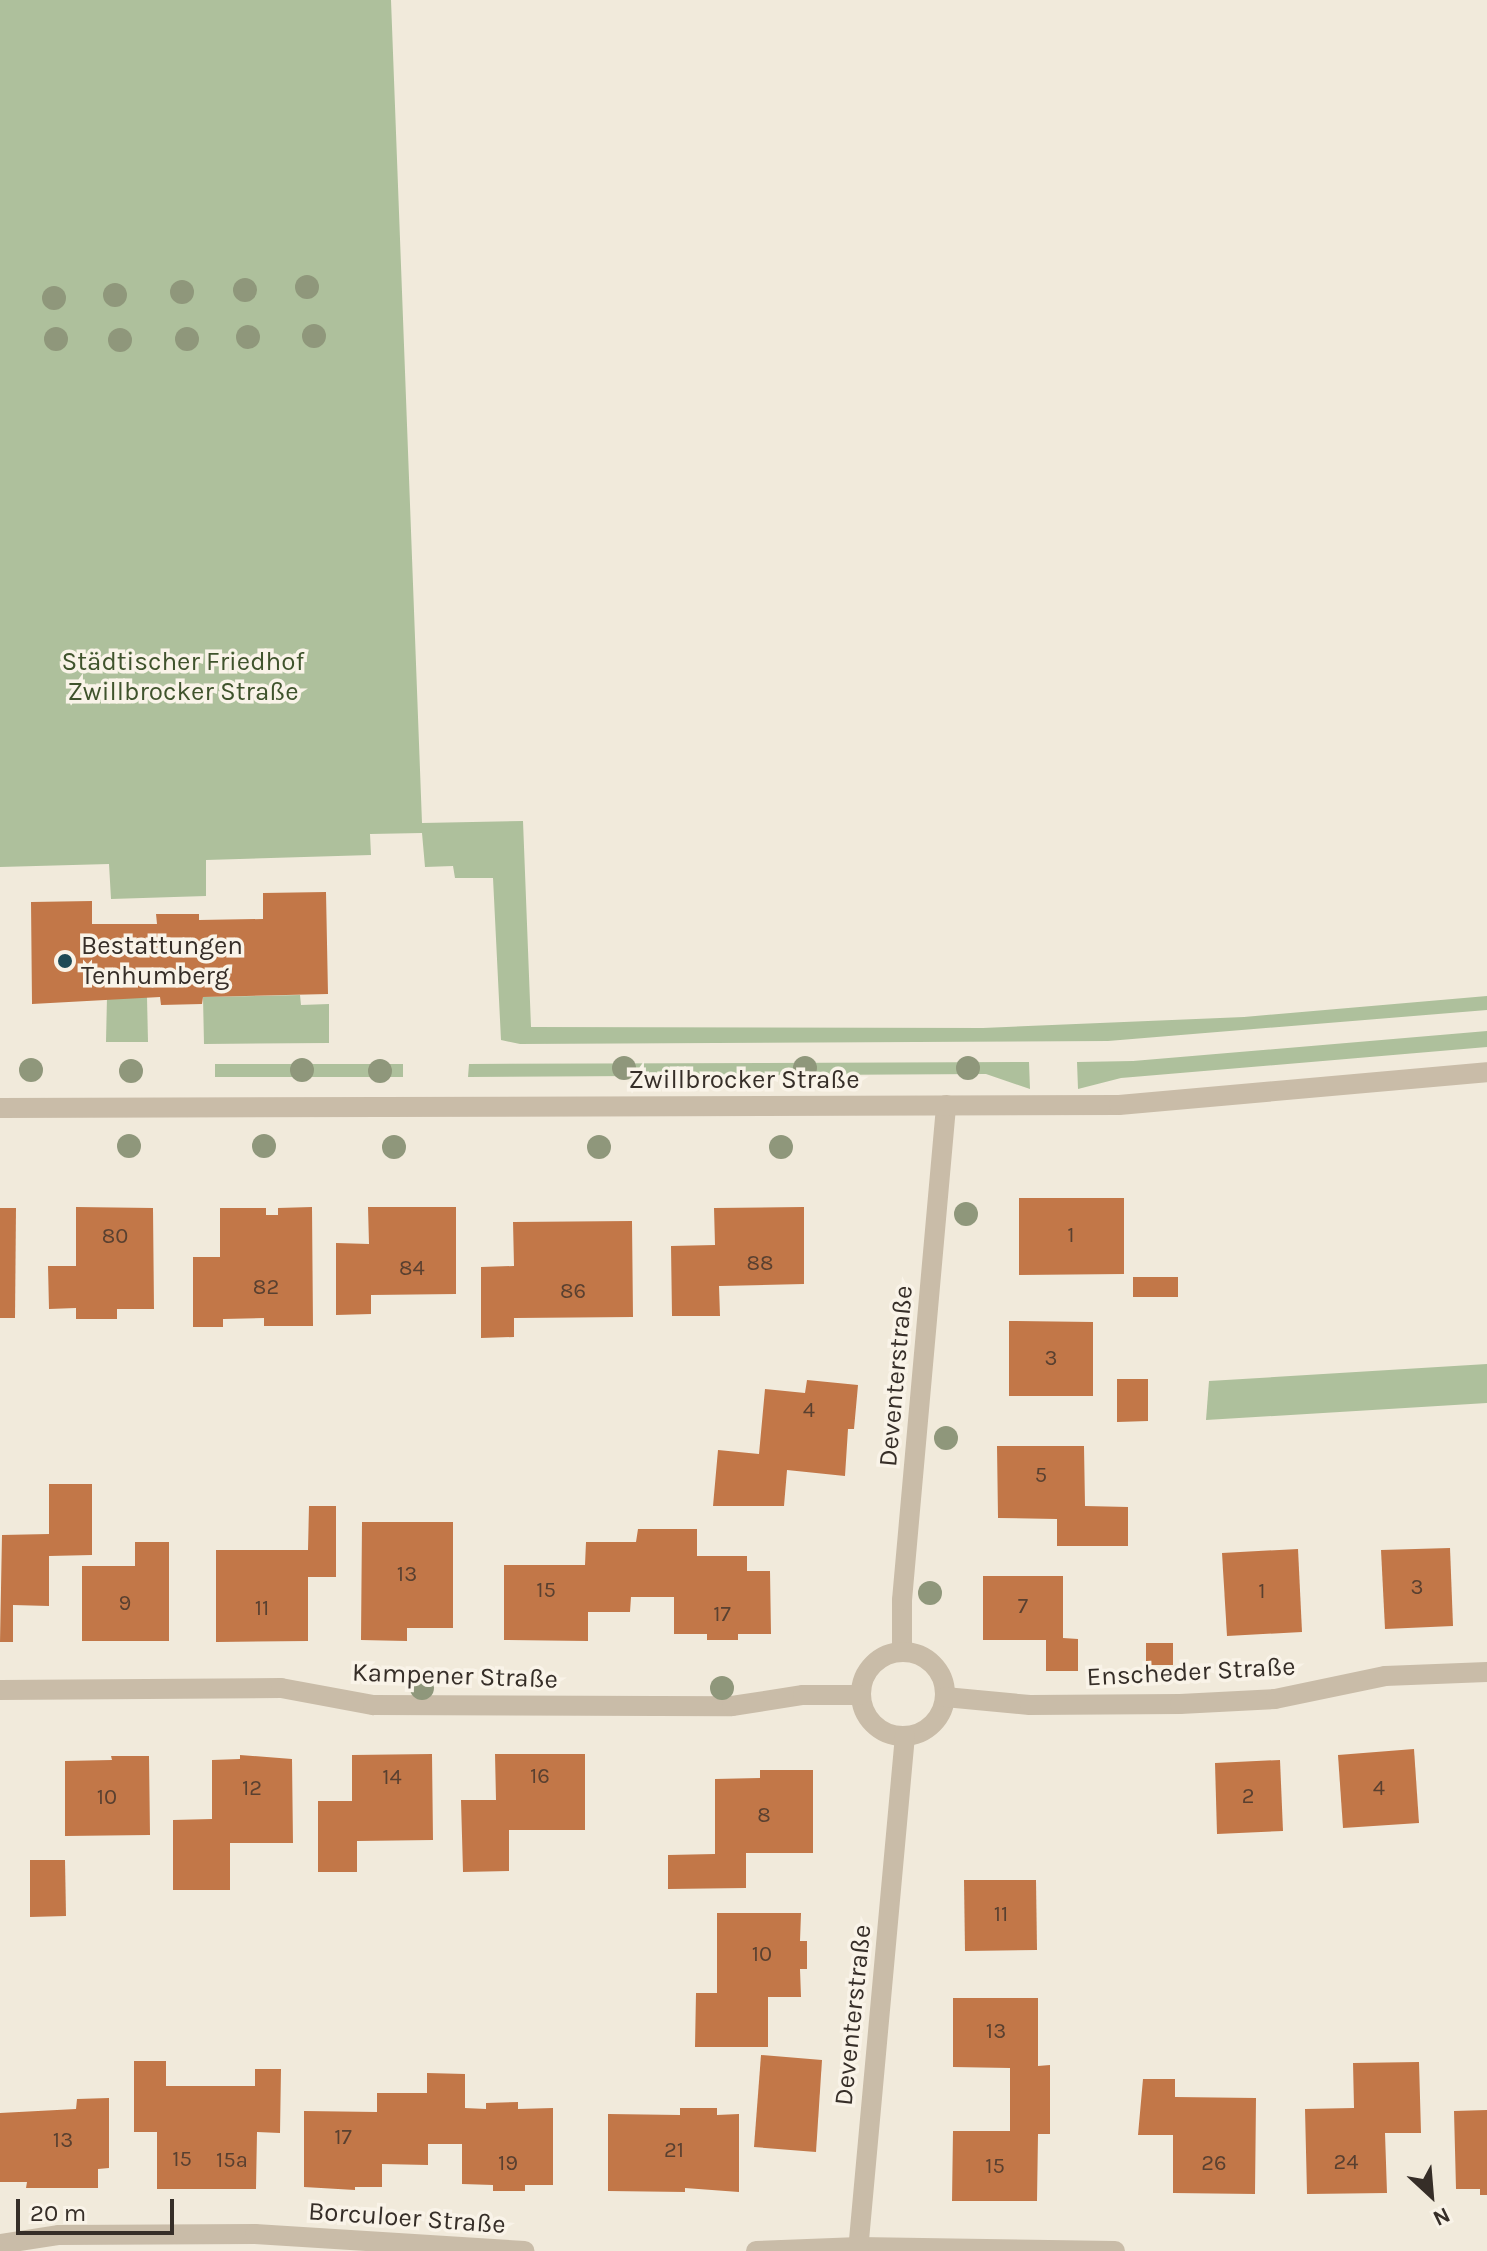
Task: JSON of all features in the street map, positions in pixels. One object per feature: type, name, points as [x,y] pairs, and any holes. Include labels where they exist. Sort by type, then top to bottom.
[{"type":"street","name":"Zwillbrocker Straße","points":[[0,1108],[1119,1105],[1487,1072]]},
{"type":"street","name":"Deventerstraße","points":[[902,1651],[902,1600],[946,1105]]},
{"type":"street","points":[[902,1651],[916,1654],[938,1671],[945,1697],[935,1722],[924,1731],[905,1736],[883,1732],[872,1723],[864,1712],[860,1695],[861,1684],[876,1661],[902,1651]]},
{"type":"street","name":"Enscheder Straße","points":[[945,1697],[1030,1705],[1180,1704],[1275,1699],[1385,1676],[1487,1672]]},
{"type":"street","name":"Kampener Straße","points":[[0,1690],[281,1688],[389,1705],[732,1706],[803,1695],[860,1695]]},
{"type":"street","name":"Deventerstraße","points":[[858,2249],[905,1736]]},
{"type":"street","name":"Borculoer Straße","points":[[0,2244],[59,2235],[255,2234],[524,2251]]},
{"type":"street","points":[[756,2251],[1115,2251]]},
{"type":"green space","name":"Städtischer Friedhof Zwillbrocker Straße","points":[[0,0],[391,0],[422,823],[523,821],[531,1027],[983,1028],[1244,1017],[1487,996],[1487,1010],[1108,1041],[520,1044],[501,1040],[493,878],[455,878],[453,866],[425,867],[422,833],[370,834],[371,855],[206,860],[206,896],[111,899],[109,864],[0,867]]},
{"type":"green space","points":[[300,995],[301,1005],[329,1004],[329,1043],[204,1044],[203,997]]},
{"type":"green space","points":[[107,997],[147,997],[148,1042],[106,1042]]},
{"type":"green space","points":[[1487,1031],[1487,1047],[1121,1078],[1078,1089],[1077,1062],[1133,1061]]},
{"type":"green space","points":[[1029,1062],[1030,1089],[986,1074],[468,1077],[469,1064]]},
{"type":"green space","points":[[215,1064],[403,1064],[403,1077],[215,1077]]},
{"type":"green space","points":[[1487,1364],[1487,1403],[1206,1420],[1209,1381]]},
{"type":"building","points":[[326,892],[328,994],[203,997],[202,1004],[161,1005],[160,997],[32,1004],[31,902],[92,901],[92,924],[157,924],[156,914],[199,914],[199,920],[263,919],[263,893]]},
{"type":"building","points":[[1019,1198],[1124,1198],[1124,1274],[1019,1275]]},
{"type":"building","points":[[76,1207],[153,1208],[154,1309],[117,1309],[117,1319],[76,1319],[76,1308],[49,1309],[48,1266],[76,1266]]},
{"type":"building","points":[[312,1207],[313,1326],[264,1326],[264,1318],[223,1319],[223,1327],[193,1327],[193,1257],[220,1257],[220,1208],[266,1208],[266,1215],[278,1215],[278,1208]]},
{"type":"building","points":[[368,1207],[456,1207],[456,1294],[371,1295],[371,1314],[336,1315],[336,1243],[369,1244]]},
{"type":"building","points":[[804,1207],[804,1284],[719,1286],[720,1316],[672,1316],[671,1246],[715,1245],[714,1208]]},
{"type":"building","points":[[0,1208],[16,1208],[15,1318],[0,1318]]},
{"type":"building","points":[[632,1221],[633,1317],[514,1318],[514,1337],[481,1338],[481,1267],[514,1266],[513,1222]]},
{"type":"building","points":[[1133,1277],[1178,1277],[1178,1297],[1133,1297]]},
{"type":"building","points":[[1009,1321],[1093,1322],[1093,1396],[1009,1396]]},
{"type":"building","points":[[1117,1379],[1148,1379],[1148,1421],[1117,1422]]},
{"type":"building","points":[[807,1380],[858,1385],[854,1429],[848,1429],[845,1476],[787,1470],[784,1506],[713,1506],[718,1450],[759,1454],[765,1389],[805,1393]]},
{"type":"building","points":[[997,1446],[1084,1446],[1085,1506],[1128,1507],[1128,1546],[1057,1546],[1057,1519],[998,1518]]},
{"type":"building","points":[[49,1484],[92,1484],[92,1555],[49,1556],[49,1606],[13,1605],[13,1642],[0,1642],[2,1535],[49,1534]]},
{"type":"building","points":[[309,1506],[336,1506],[336,1577],[308,1577],[308,1641],[216,1642],[216,1550],[308,1550]]},
{"type":"building","points":[[362,1522],[453,1522],[453,1628],[407,1628],[407,1641],[361,1640]]},
{"type":"building","points":[[638,1529],[697,1529],[697,1556],[747,1556],[747,1571],[770,1571],[771,1634],[738,1634],[738,1640],[707,1640],[707,1634],[674,1634],[674,1597],[631,1597],[630,1612],[588,1612],[588,1641],[504,1640],[504,1565],[585,1565],[586,1542],[636,1542]]},
{"type":"building","points":[[135,1542],[169,1542],[169,1641],[82,1641],[82,1566],[135,1566]]},
{"type":"building","points":[[1450,1548],[1453,1626],[1385,1629],[1381,1550]]},
{"type":"building","points":[[1298,1549],[1302,1632],[1227,1636],[1222,1553]]},
{"type":"building","points":[[983,1576],[1063,1576],[1063,1638],[1078,1639],[1078,1671],[1046,1671],[1046,1640],[983,1640]]},
{"type":"building","points":[[1146,1643],[1173,1643],[1173,1665],[1146,1665]]},
{"type":"building","points":[[1414,1749],[1419,1823],[1343,1828],[1338,1755]]},
{"type":"building","points":[[432,1754],[433,1840],[357,1841],[357,1872],[318,1872],[318,1801],[352,1801],[352,1755]]},
{"type":"building","points":[[495,1754],[585,1754],[585,1830],[509,1830],[509,1871],[463,1872],[461,1800],[496,1800]]},
{"type":"building","points":[[240,1755],[292,1759],[293,1843],[230,1843],[230,1890],[173,1890],[173,1820],[212,1819],[212,1760],[240,1759]]},
{"type":"building","points":[[111,1756],[149,1756],[150,1835],[65,1836],[65,1761],[112,1760]]},
{"type":"building","points":[[1280,1760],[1283,1831],[1217,1834],[1215,1763]]},
{"type":"building","points":[[760,1770],[813,1770],[813,1853],[746,1853],[746,1888],[668,1889],[668,1855],[715,1854],[715,1779],[760,1778]]},
{"type":"building","points":[[30,1860],[65,1860],[66,1916],[30,1917]]},
{"type":"building","points":[[964,1880],[1036,1880],[1037,1950],[965,1951]]},
{"type":"building","points":[[717,1913],[801,1913],[800,1941],[807,1941],[807,1969],[800,1969],[801,1997],[768,1997],[768,2047],[695,2047],[696,1993],[717,1993]]},
{"type":"building","points":[[953,1998],[1038,1998],[1038,2066],[1050,2065],[1050,2134],[1038,2134],[1037,2201],[952,2201],[953,2131],[1010,2131],[1010,2068],[953,2067]]},
{"type":"building","points":[[761,2055],[822,2060],[816,2152],[754,2147]]},
{"type":"building","points":[[134,2061],[166,2061],[166,2086],[255,2086],[255,2069],[281,2069],[280,2133],[257,2132],[256,2189],[157,2189],[157,2132],[134,2132]]},
{"type":"building","points":[[1419,2062],[1421,2133],[1385,2133],[1387,2193],[1307,2194],[1305,2109],[1354,2108],[1353,2063]]},
{"type":"building","points":[[427,2073],[465,2074],[465,2108],[486,2109],[486,2103],[518,2102],[518,2109],[553,2108],[553,2185],[525,2185],[525,2191],[493,2191],[493,2185],[462,2184],[462,2144],[428,2144],[428,2165],[382,2164],[382,2187],[355,2187],[355,2190],[304,2187],[304,2111],[377,2112],[377,2093],[427,2093]]},
{"type":"building","points":[[1143,2079],[1175,2079],[1175,2097],[1256,2098],[1255,2194],[1173,2193],[1173,2135],[1138,2135]]},
{"type":"building","points":[[109,2098],[109,2168],[98,2169],[98,2188],[26,2188],[27,2182],[0,2182],[0,2113],[76,2109],[77,2099]]},
{"type":"building","points":[[680,2108],[717,2108],[717,2115],[739,2114],[739,2192],[685,2188],[685,2192],[608,2191],[608,2114],[680,2115]]},
{"type":"building","points":[[1487,2110],[1487,2195],[1480,2195],[1480,2189],[1456,2189],[1454,2111]]},
{"type":"place","name":"Bestattungen Tenhumberg","points":[[65,961]]}]
